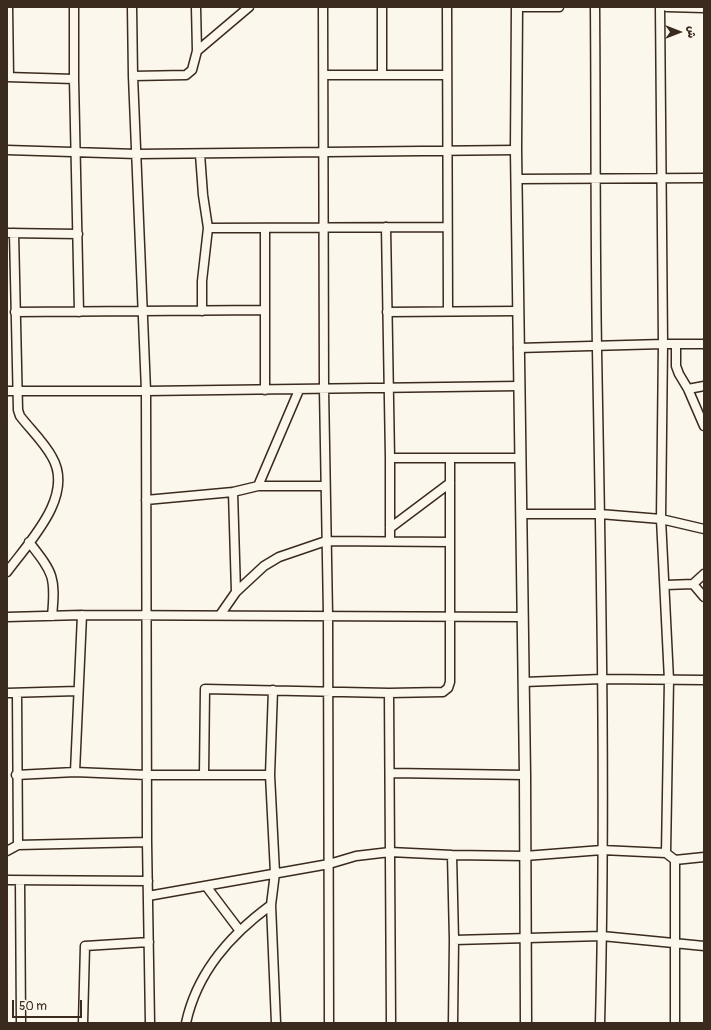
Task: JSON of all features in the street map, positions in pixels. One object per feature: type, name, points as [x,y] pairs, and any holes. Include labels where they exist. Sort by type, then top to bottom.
[{"type":"street","points":[[8,7],[8,77],[74,79]]},
{"type":"street","points":[[74,7],[79,312]]},
{"type":"street","points":[[132,7],[133,76],[144,312],[146,391],[147,842],[150,1023]]},
{"type":"street","points":[[133,76],[186,75],[192,70],[197,51],[196,7]]},
{"type":"street","points":[[197,51],[249,7]]},
{"type":"street","points":[[323,7],[324,389],[328,615],[329,1023]]},
{"type":"street","points":[[382,7],[382,75]]},
{"type":"street","points":[[447,7],[446,75],[448,311]]},
{"type":"street","points":[[526,1023],[524,682],[516,179],[517,7],[559,7]]},
{"type":"street","points":[[595,7],[597,346],[602,679],[602,936],[600,1023]]},
{"type":"street","points":[[660,7],[663,344],[661,519],[666,586],[669,680],[666,853]]},
{"type":"street","points":[[667,7],[704,8]]},
{"type":"street","points":[[324,75],[446,75]]},
{"type":"street","points":[[7,150],[137,154],[200,154],[516,150]]},
{"type":"street","points":[[200,154],[203,195],[208,228],[202,280],[202,311]]},
{"type":"street","points":[[516,179],[704,178]]},
{"type":"street","points":[[386,227],[390,541]]},
{"type":"street","points":[[208,228],[447,227]]},
{"type":"street","points":[[265,228],[265,390]]},
{"type":"street","points":[[7,572],[45,520],[53,505],[57,490],[58,477],[52,456],[20,416],[16,391],[15,312],[10,233],[78,234]]},
{"type":"street","points":[[15,312],[265,310]]},
{"type":"street","points":[[387,312],[518,311]]},
{"type":"street","points":[[676,344],[676,366],[704,426]]},
{"type":"street","points":[[518,348],[704,344]]},
{"type":"street","points":[[7,391],[299,390],[519,386]]},
{"type":"street","points":[[688,389],[704,386]]},
{"type":"street","points":[[258,486],[299,390]]},
{"type":"street","points":[[390,458],[520,458]]},
{"type":"street","points":[[204,775],[205,689],[389,693],[443,692],[448,688],[450,682],[451,617],[450,458]]},
{"type":"street","points":[[390,528],[450,483]]},
{"type":"street","points":[[146,500],[233,492],[258,486],[325,486]]},
{"type":"street","points":[[233,492],[236,592]]},
{"type":"street","points":[[522,514],[600,514],[661,519],[704,529]]},
{"type":"street","points":[[220,615],[236,592],[264,566],[279,557],[326,541],[450,542]]},
{"type":"street","points":[[29,542],[49,568],[53,581],[54,594],[52,616]]},
{"type":"street","points":[[666,586],[693,584],[704,574]]},
{"type":"street","points":[[693,584],[704,597]]},
{"type":"street","points":[[7,617],[82,615],[328,615],[522,617]]},
{"type":"street","points":[[75,772],[82,615]]},
{"type":"street","points":[[524,682],[602,679],[704,680]]},
{"type":"street","points":[[273,690],[270,775],[275,873],[271,905],[276,1023]]},
{"type":"street","points":[[7,692],[78,691]]},
{"type":"street","points":[[17,693],[16,775],[18,845]]},
{"type":"street","points":[[389,693],[391,774],[391,1023]]},
{"type":"street","points":[[16,775],[75,772],[147,775],[270,775]]},
{"type":"street","points":[[391,774],[525,775]]},
{"type":"street","points":[[7,851],[18,845],[147,842]]},
{"type":"street","points":[[148,896],[329,864],[356,856],[390,852],[452,856],[525,856],[602,850],[666,853],[675,860],[704,857]]},
{"type":"street","points":[[452,856],[454,940],[453,1023]]},
{"type":"street","points":[[675,860],[675,1023]]},
{"type":"street","points":[[7,880],[148,881]]},
{"type":"street","points":[[20,881],[21,1023]]},
{"type":"street","points":[[206,886],[240,931]]},
{"type":"street","points":[[186,1023],[195,992],[203,976],[240,931],[271,905]]},
{"type":"street","points":[[454,940],[602,936],[704,946]]},
{"type":"street","points":[[83,1023],[85,946],[149,942]]}]
